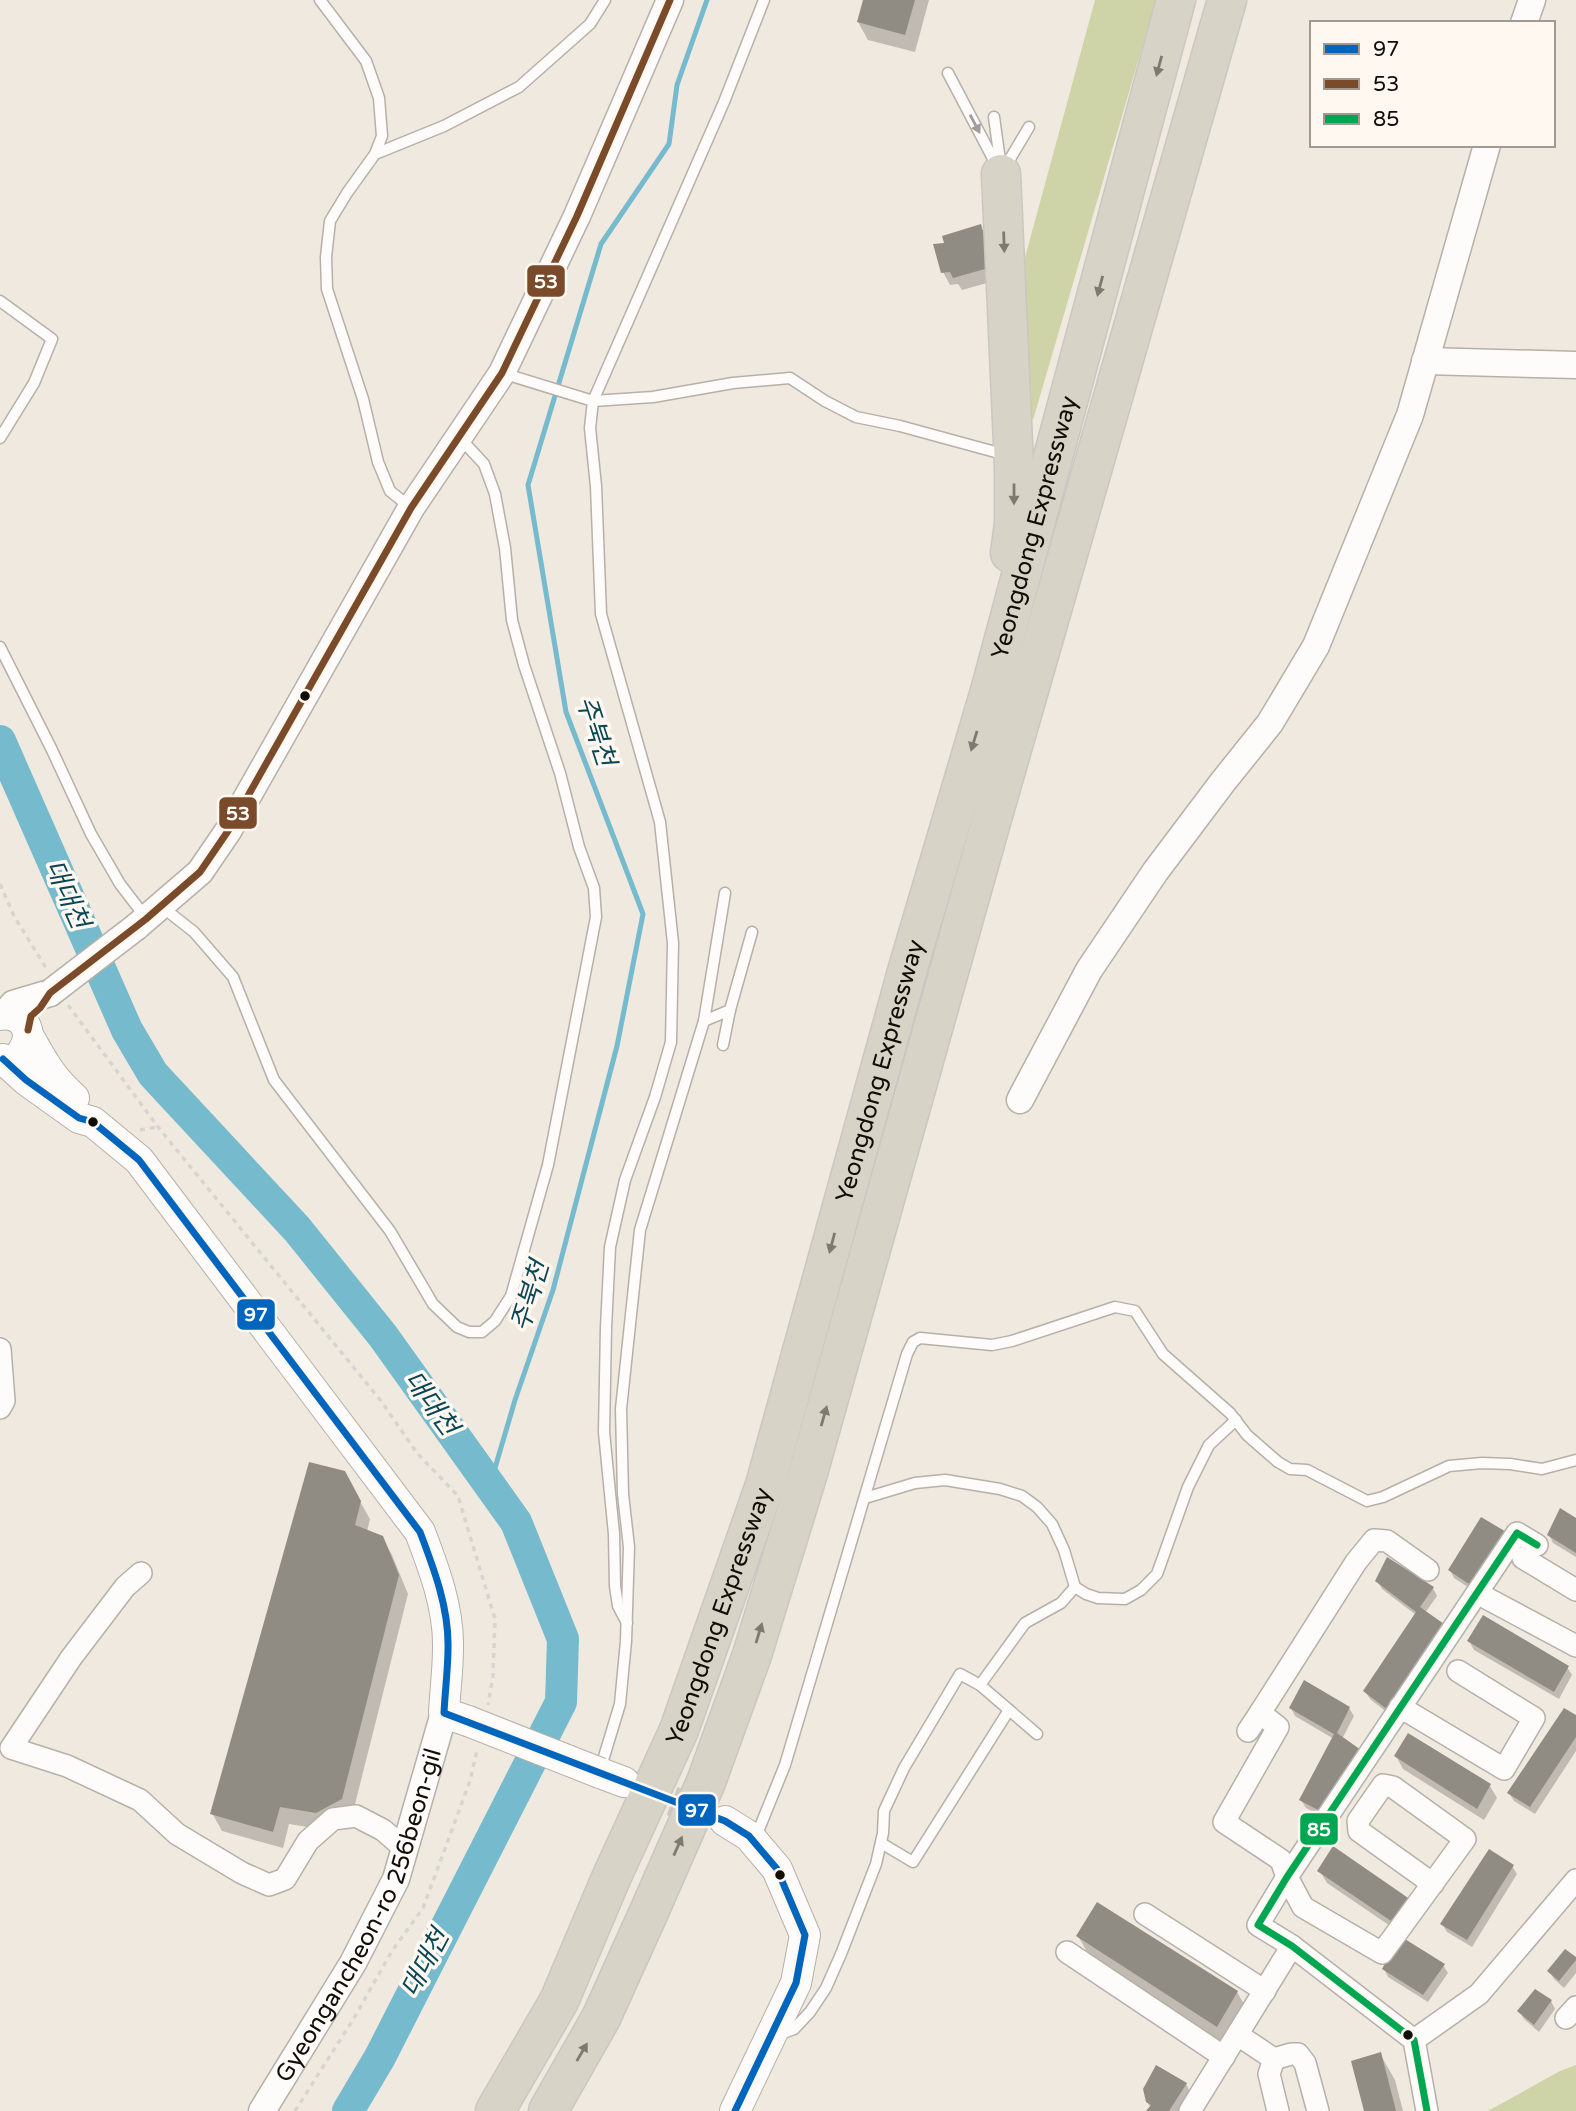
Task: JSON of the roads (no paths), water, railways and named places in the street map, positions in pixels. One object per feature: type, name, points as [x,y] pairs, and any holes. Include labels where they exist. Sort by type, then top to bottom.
[{"type":"highway","name":"Yeongdong Expressway","points":[[495,2111],[559,2001],[679,1730],[765,1485],[908,968],[990,691],[1176,0]]},
{"type":"highway","name":"Yeongdong Expressway","points":[[548,2111],[601,2018],[643,1926],[706,1782],[752,1655],[808,1474],[994,809],[1227,0]]},
{"type":"highway","points":[[990,691],[1014,524],[1014,456],[1001,174]]},
{"type":"main road","points":[[1,1059],[18,1056],[27,1045],[15,1024]]},
{"type":"main road","points":[[15,1024],[57,1084],[88,1110],[93,1122]]},
{"type":"main road","points":[[1,1059],[79,1118],[93,1122],[139,1160],[420,1532],[438,1579],[449,1646],[469,1723],[612,1777]]},
{"type":"main road","points":[[724,1821],[749,1836],[777,1869],[805,1935],[796,1983],[734,2111]]},
{"type":"street","points":[[15,1024],[40,1008],[55,990],[200,872],[228,831],[411,508],[458,438],[510,376],[670,0]]},
{"type":"street","points":[[1525,21],[1532,0]]},
{"type":"street","points":[[1020,1100],[1089,970],[1164,861],[1270,723],[1316,646],[1410,415],[1486,147]]},
{"type":"street","points":[[1425,361],[1576,365]]},
{"type":"street","points":[[0,1349],[4,1401],[0,1408]]},
{"type":"street","points":[[1427,2111],[1414,2040],[1292,1946],[1258,1925],[1287,1877],[1517,1533],[1530,1552],[1576,1590]]},
{"type":"street","points":[[1428,1570],[1387,1541],[1374,1539],[1356,1562],[1254,1722],[1278,1727],[1224,1822],[1281,1860],[1303,1907],[1382,1953],[1433,1884],[1465,1839],[1393,1787],[1383,1785],[1358,1821],[1359,1831],[1433,1884]]},
{"type":"street","points":[[141,1573],[125,1587],[5,1747],[68,1766],[140,1800],[177,1834],[242,1873],[269,1885],[285,1879],[308,1841],[334,1819],[356,1816],[383,1830],[405,1849]]},
{"type":"street","points":[[1477,1593],[1576,1646]]},
{"type":"street","points":[[1400,1707],[1504,1769],[1534,1718],[1458,1671]]},
{"type":"street","name":"Gyeongancheon-ro 256beon-gil","points":[[262,2111],[353,1963],[396,1878],[405,1849],[469,1723]]},
{"type":"street","points":[[1414,2040],[1479,1994],[1576,1880]]},
{"type":"street","points":[[1144,1914],[1265,1991]]},
{"type":"street","points":[[1190,2111],[1292,1946]]},
{"type":"street","points":[[1066,1952],[1224,2057]]},
{"type":"street","points":[[1238,2035],[1274,2059]]},
{"type":"street","points":[[1274,2059],[1298,2054],[1305,2063],[1318,2111]]},
{"type":"street","points":[[1274,2059],[1269,2074],[1278,2111]]},
{"type":"lane","points":[[320,0],[366,61],[379,98],[382,136],[375,154],[330,221],[326,257],[327,289],[363,399],[378,462],[390,491],[411,508]]},
{"type":"lane","points":[[375,154],[444,126],[519,87],[590,24],[605,0]]},
{"type":"lane","points":[[627,1623],[618,1606],[615,1586],[614,1534],[604,1432],[610,1247],[625,1180],[655,1097],[671,1042],[673,943],[660,822],[601,614],[596,486],[590,428],[593,401],[724,102],[764,0]]},
{"type":"lane","points":[[948,73],[1001,174]]},
{"type":"lane","points":[[994,117],[1001,174]]},
{"type":"lane","points":[[1001,174],[1029,127]]},
{"type":"lane","points":[[0,301],[52,340],[34,383],[0,438]]},
{"type":"lane","points":[[510,376],[593,401],[653,397],[733,383],[790,378],[856,417],[901,426],[999,453]]},
{"type":"lane","points":[[0,647],[91,834],[120,884],[148,917],[194,932],[233,977],[274,1080],[390,1231],[433,1304],[457,1327],[469,1332],[482,1332],[495,1321],[511,1296],[530,1233],[548,1165],[596,917],[594,888],[579,847],[560,773],[512,620],[505,548],[495,494],[484,464],[458,438]]},
{"type":"lane","points":[[612,1777],[627,1623],[629,1547],[623,1494],[621,1409],[640,1230],[704,1021],[724,893]]},
{"type":"lane","points":[[723,1045],[752,932]]},
{"type":"lane","points":[[704,1021],[730,1010]]},
{"type":"lane","points":[[754,1841],[785,1765],[907,1354],[913,1342],[920,1338],[992,1345],[1115,1307],[1135,1311],[1163,1354],[1230,1413],[1247,1434],[1278,1462],[1290,1469],[1307,1470],[1367,1501],[1383,1497],[1449,1466],[1482,1463],[1542,1469],[1576,1460]]},
{"type":"lane","points":[[865,1499],[915,1483],[945,1480],[1000,1489],[1022,1496],[1037,1507],[1052,1524],[1075,1587],[1098,1598],[1125,1599],[1142,1590],[1157,1574],[1188,1487],[1209,1445],[1237,1420]]},
{"type":"lane","points":[[980,1685],[1025,1623],[1061,1603],[1075,1587]]},
{"type":"lane","points":[[769,2039],[794,2029],[810,2012],[826,1988],[876,1864],[884,1811],[904,1768],[960,1674],[980,1685],[1037,1734]]},
{"type":"lane","points":[[881,1843],[913,1862],[1009,1710]]},
{"type":"waterway","name":"주북천","points":[[490,1485],[515,1400],[553,1290],[617,1046],[643,914],[566,712],[528,485],[601,244],[669,144],[677,85],[707,0]]},
{"type":"waterway","name":"대대천","points":[[0,741],[127,1030],[153,1074],[297,1229],[383,1336],[516,1522],[563,1639],[561,1702],[380,2057],[348,2111]]},
{"type":"tunnel","points":[[630,1785],[714,1817]]}]
